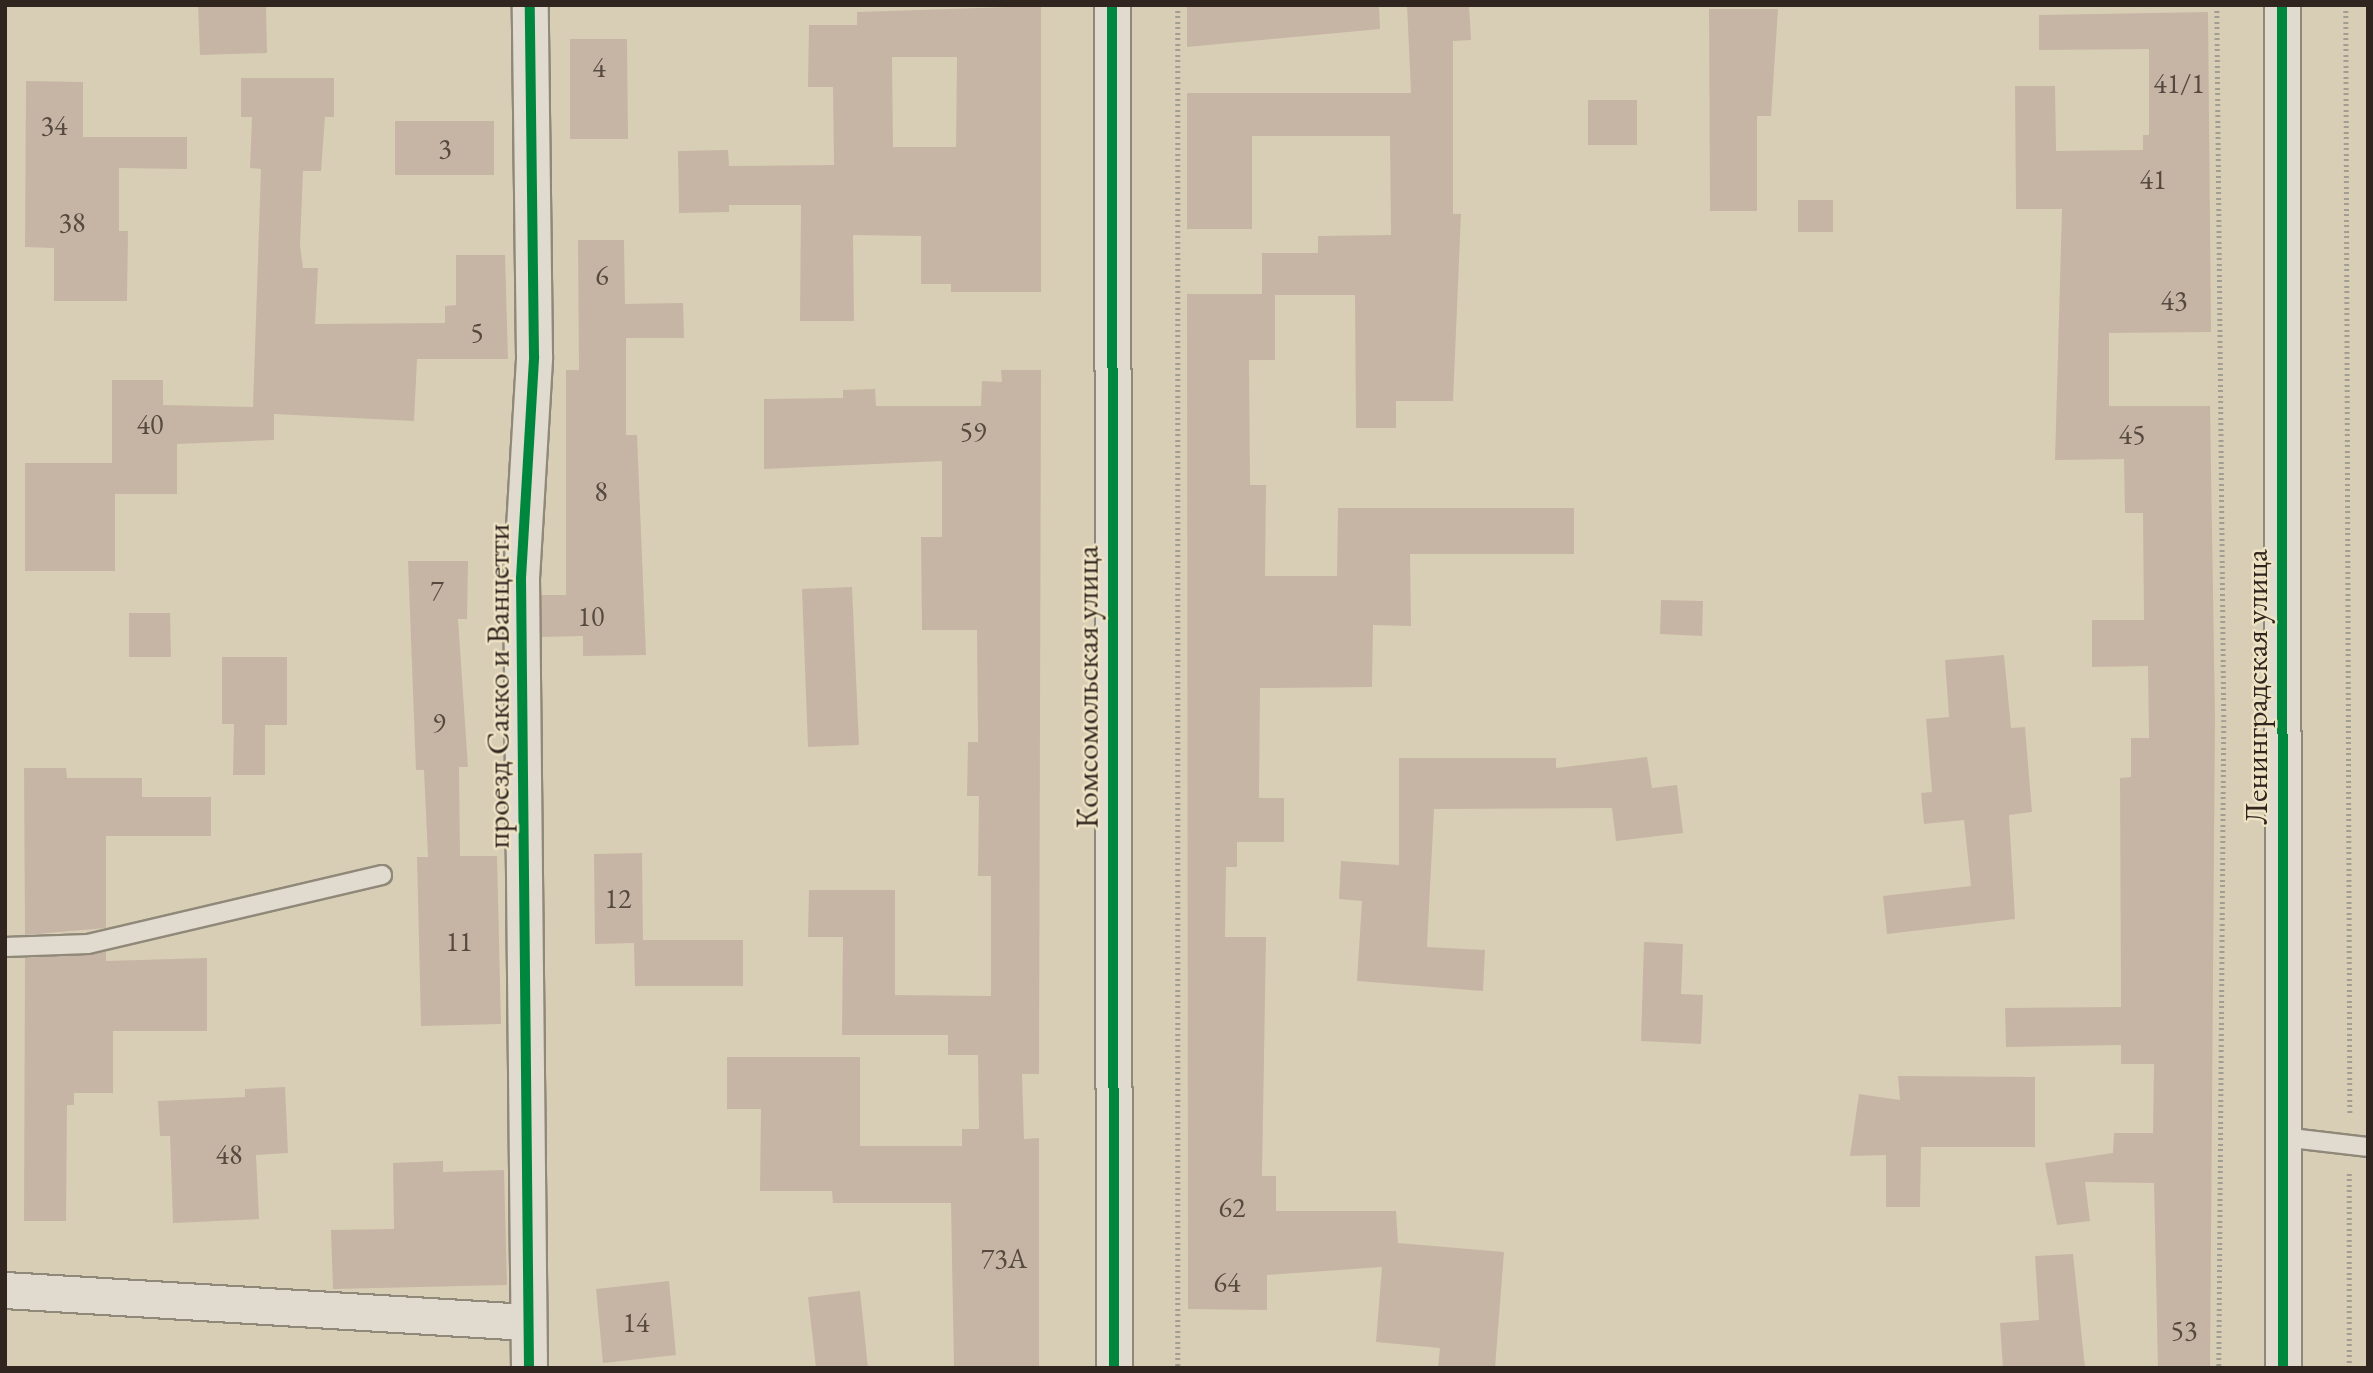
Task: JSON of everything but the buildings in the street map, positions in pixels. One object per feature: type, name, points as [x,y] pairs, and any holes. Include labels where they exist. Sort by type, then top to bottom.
[{"type":"street","name":"проезд Сакко и Ванцетти","points":[[529,1368],[521,578],[534,356],[530,5]]},
{"type":"street","name":"Комсомольская улица","points":[[1112,5],[1114,1368]]},
{"type":"street","name":"Ленинградская улица","points":[[2282,5],[2283,1368]]},
{"type":"street","points":[[5,1290],[527,1322]]},
{"type":"lane","points":[[5,947],[88,944],[382,875]]},
{"type":"lane","points":[[2283,1137],[2350,1142],[2368,1147]]},
{"type":"path","points":[[1178,5],[1178,1368]]},
{"type":"path","points":[[2217,5],[2224,720],[2219,1368]]},
{"type":"path","points":[[2346,5],[2349,1368]]},
{"type":"cycle path","points":[[529,1368],[521,578],[534,356],[530,5]]},
{"type":"cycle path","points":[[1112,5],[1114,1368]]},
{"type":"cycle path","points":[[2282,5],[2283,1368]]}]
